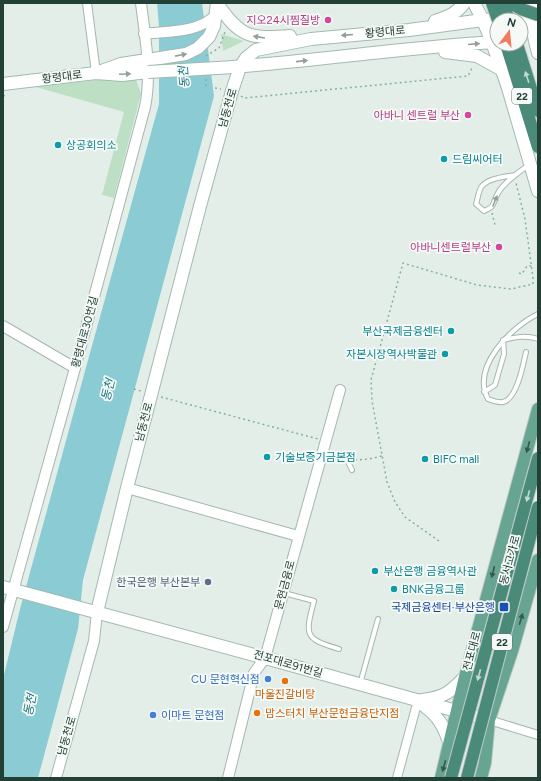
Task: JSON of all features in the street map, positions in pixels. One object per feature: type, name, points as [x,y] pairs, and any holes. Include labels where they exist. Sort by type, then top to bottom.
[{"type":"highway","points":[[510,3],[533,17]]},
{"type":"highway","name":"22","points":[[508,52],[538,147]]},
{"type":"highway","name":"22","points":[[519,52],[538,111]]},
{"type":"highway","name":"동서고가로","points":[[451,778],[538,458]]},
{"type":"highway","name":"동서고가로","points":[[467,778],[538,507]]},
{"type":"main road","points":[[409,30],[451,16],[464,3]]},
{"type":"main road","points":[[474,3],[489,18]]},
{"type":"main road","points":[[515,3],[533,17]]},
{"type":"main road","points":[[531,3],[538,53]]},
{"type":"main road","points":[[96,73],[121,64],[186,54],[198,48],[209,37],[214,26],[215,11]]},
{"type":"main road","points":[[215,11],[242,32],[253,37],[266,38],[294,36],[311,39]]},
{"type":"main road","name":"황령대로","points":[[240,67],[246,58],[256,50],[311,39],[409,30],[489,20]]},
{"type":"main road","name":"황령대로","points":[[3,84],[96,73],[122,74],[264,65],[489,42]]},
{"type":"main road","points":[[418,49],[478,56],[502,70]]},
{"type":"main road","points":[[497,52],[538,190]]},
{"type":"main road","name":"남동천로","points":[[92,611],[127,488],[146,393],[240,67]]},
{"type":"main road","name":"전포대로","points":[[441,778],[465,677],[538,409]]},
{"type":"main road","points":[[472,778],[489,720],[512,651],[538,560]]},
{"type":"main road","name":"전포대로91번길","points":[[9,588],[489,720]]},
{"type":"main road","points":[[477,632],[484,653],[501,658],[512,651]]},
{"type":"main road","points":[[418,700],[436,698],[451,691],[465,677]]},
{"type":"main road","points":[[418,700],[434,713],[444,727],[450,745]]},
{"type":"main road","points":[[481,778],[485,763],[489,720]]},
{"type":"street","points":[[87,3],[96,73]]},
{"type":"street","name":"황령대로30번길","points":[[3,627],[9,588],[75,368],[145,107],[148,92],[147,60],[149,33],[141,3]]},
{"type":"street","points":[[149,33],[195,28],[215,11]]},
{"type":"street","points":[[3,326],[75,368]]},
{"type":"street","name":"문현금융로","points":[[228,778],[254,672],[265,658],[340,390]]},
{"type":"street","points":[[127,488],[298,536]]},
{"type":"street","name":"남동천로","points":[[56,778],[94,641],[92,611]]},
{"type":"street","points":[[397,778],[418,700]]},
{"type":"street","points":[[489,720],[538,735]]},
{"type":"lane","points":[[514,175],[493,179],[483,185],[476,204],[484,211],[491,208],[497,195],[514,175],[530,164]]},
{"type":"lane","points":[[526,352],[515,390],[511,398],[505,402],[497,402],[488,399],[484,392],[483,380],[491,356],[503,340],[531,317],[538,314]]},
{"type":"lane","points":[[503,340],[516,336],[538,339]]},
{"type":"lane","points":[[484,392],[495,385],[504,354],[503,340]]},
{"type":"lane","points":[[322,454],[347,460],[352,470]]},
{"type":"lane","points":[[283,592],[314,601],[309,622],[309,630],[312,638],[320,644],[339,649]]},
{"type":"lane","points":[[360,684],[378,619]]},
{"type":"path","points":[[219,48],[225,32]]},
{"type":"path","points":[[232,91],[244,98],[468,76],[473,66]]},
{"type":"path","points":[[439,541],[405,518],[395,502],[387,482],[372,401],[371,380],[403,263],[477,285],[511,289],[533,284],[532,266],[525,219],[514,175]]},
{"type":"path","points":[[491,208],[495,225]]},
{"type":"path","points":[[520,273],[522,274],[527,266],[532,266]]},
{"type":"path","points":[[134,389],[325,441]]},
{"type":"path","points":[[347,460],[368,460],[382,456]]},
{"type":"green space","points":[[221,34],[244,41],[223,51]]},
{"type":"green space","points":[[127,77],[136,80],[141,94],[114,198],[102,195],[124,112],[36,87]]},
{"type":"water","name":"동천","points":[[157,3],[202,3],[214,96],[83,580],[78,629],[38,778],[3,778],[3,679],[20,609],[159,104],[159,26]]},
{"type":"place","name":"지오24시찜질방","points":[[328,20]]},
{"type":"place","name":"아바니 센트럴 부산","points":[[468,115]]},
{"type":"place","name":"상공회의소","points":[[58,145]]},
{"type":"place","name":"드림씨어터","points":[[444,159]]},
{"type":"place","name":"아바니센트럴부산","points":[[499,247]]},
{"type":"place","name":"부산국제금융센터","points":[[451,331]]},
{"type":"place","name":"자본시장역사박물관","points":[[445,354]]},
{"type":"place","name":"기술보증기금본점","points":[[267,457]]},
{"type":"place","name":"BIFC mall","points":[[425,459]]},
{"type":"place","name":"부산은행 금융역사관","points":[[375,571]]},
{"type":"place","name":"한국은행 부산본부","points":[[208,582]]},
{"type":"place","name":"BNK금융그룹","points":[[394,589]]},
{"type":"place","name":"국제금융센터·부산은행","points":[[504,607]]},
{"type":"place","name":"CU 문현혁신점","points":[[268,679]]},
{"type":"place","name":"마울진갈비탕","points":[[285,681]]},
{"type":"place","name":"맘스터치 부산문현금융단지점","points":[[257,713]]},
{"type":"place","name":"이마트 문현점","points":[[153,715]]}]
